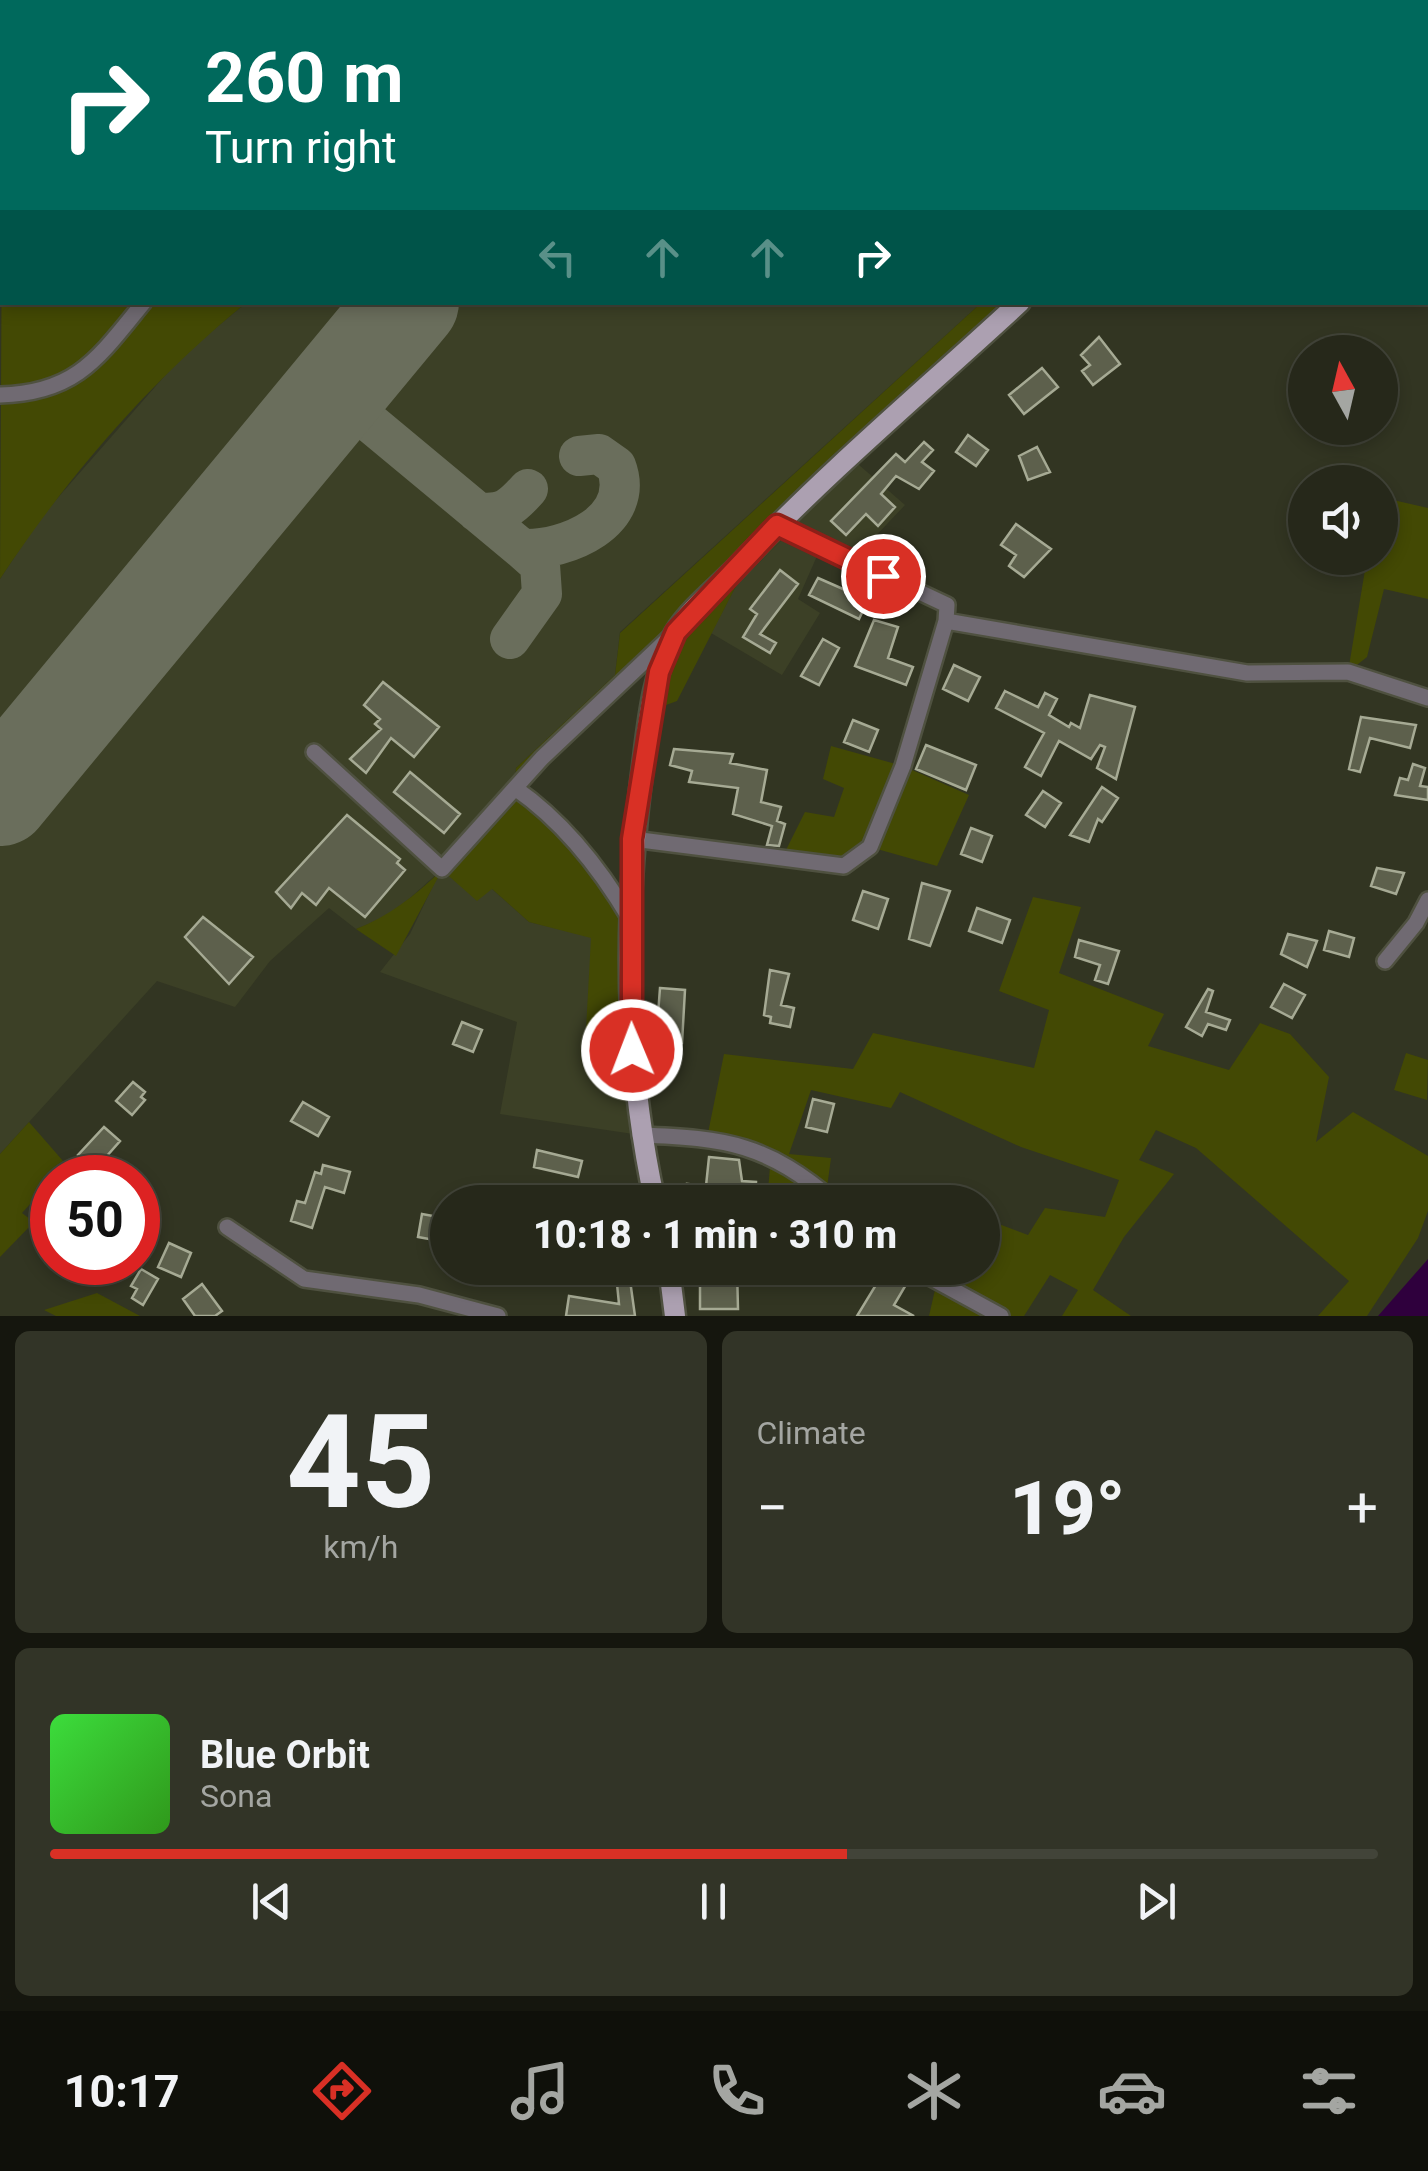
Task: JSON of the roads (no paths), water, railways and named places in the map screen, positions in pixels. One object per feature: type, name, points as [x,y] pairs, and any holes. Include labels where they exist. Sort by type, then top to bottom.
[{"type":"main road","points":[[651,1185],[640,1134],[632,1050],[630,919],[632,839],[659,672],[676,632],[777,525],[1017,305]]},
{"type":"main road","points":[[671,1285],[675,1316]]},
{"type":"street","points":[[0,395],[34,394],[90,368],[142,305]]},
{"type":"street","points":[[632,839],[844,866],[870,847],[903,766],[946,621],[947,604],[777,525]]},
{"type":"street","points":[[946,621],[1248,673],[1348,672],[1428,698]]},
{"type":"street","points":[[314,752],[442,869],[516,788],[676,632]]},
{"type":"street","points":[[516,788],[542,807],[602,872],[630,919]]},
{"type":"street","points":[[1386,961],[1416,923],[1428,900]]},
{"type":"street","points":[[640,1134],[707,1138],[772,1155],[812,1185]]},
{"type":"street","points":[[227,1227],[304,1278],[420,1295],[498,1316]]},
{"type":"street","points":[[944,1285],[1000,1316]]}]
